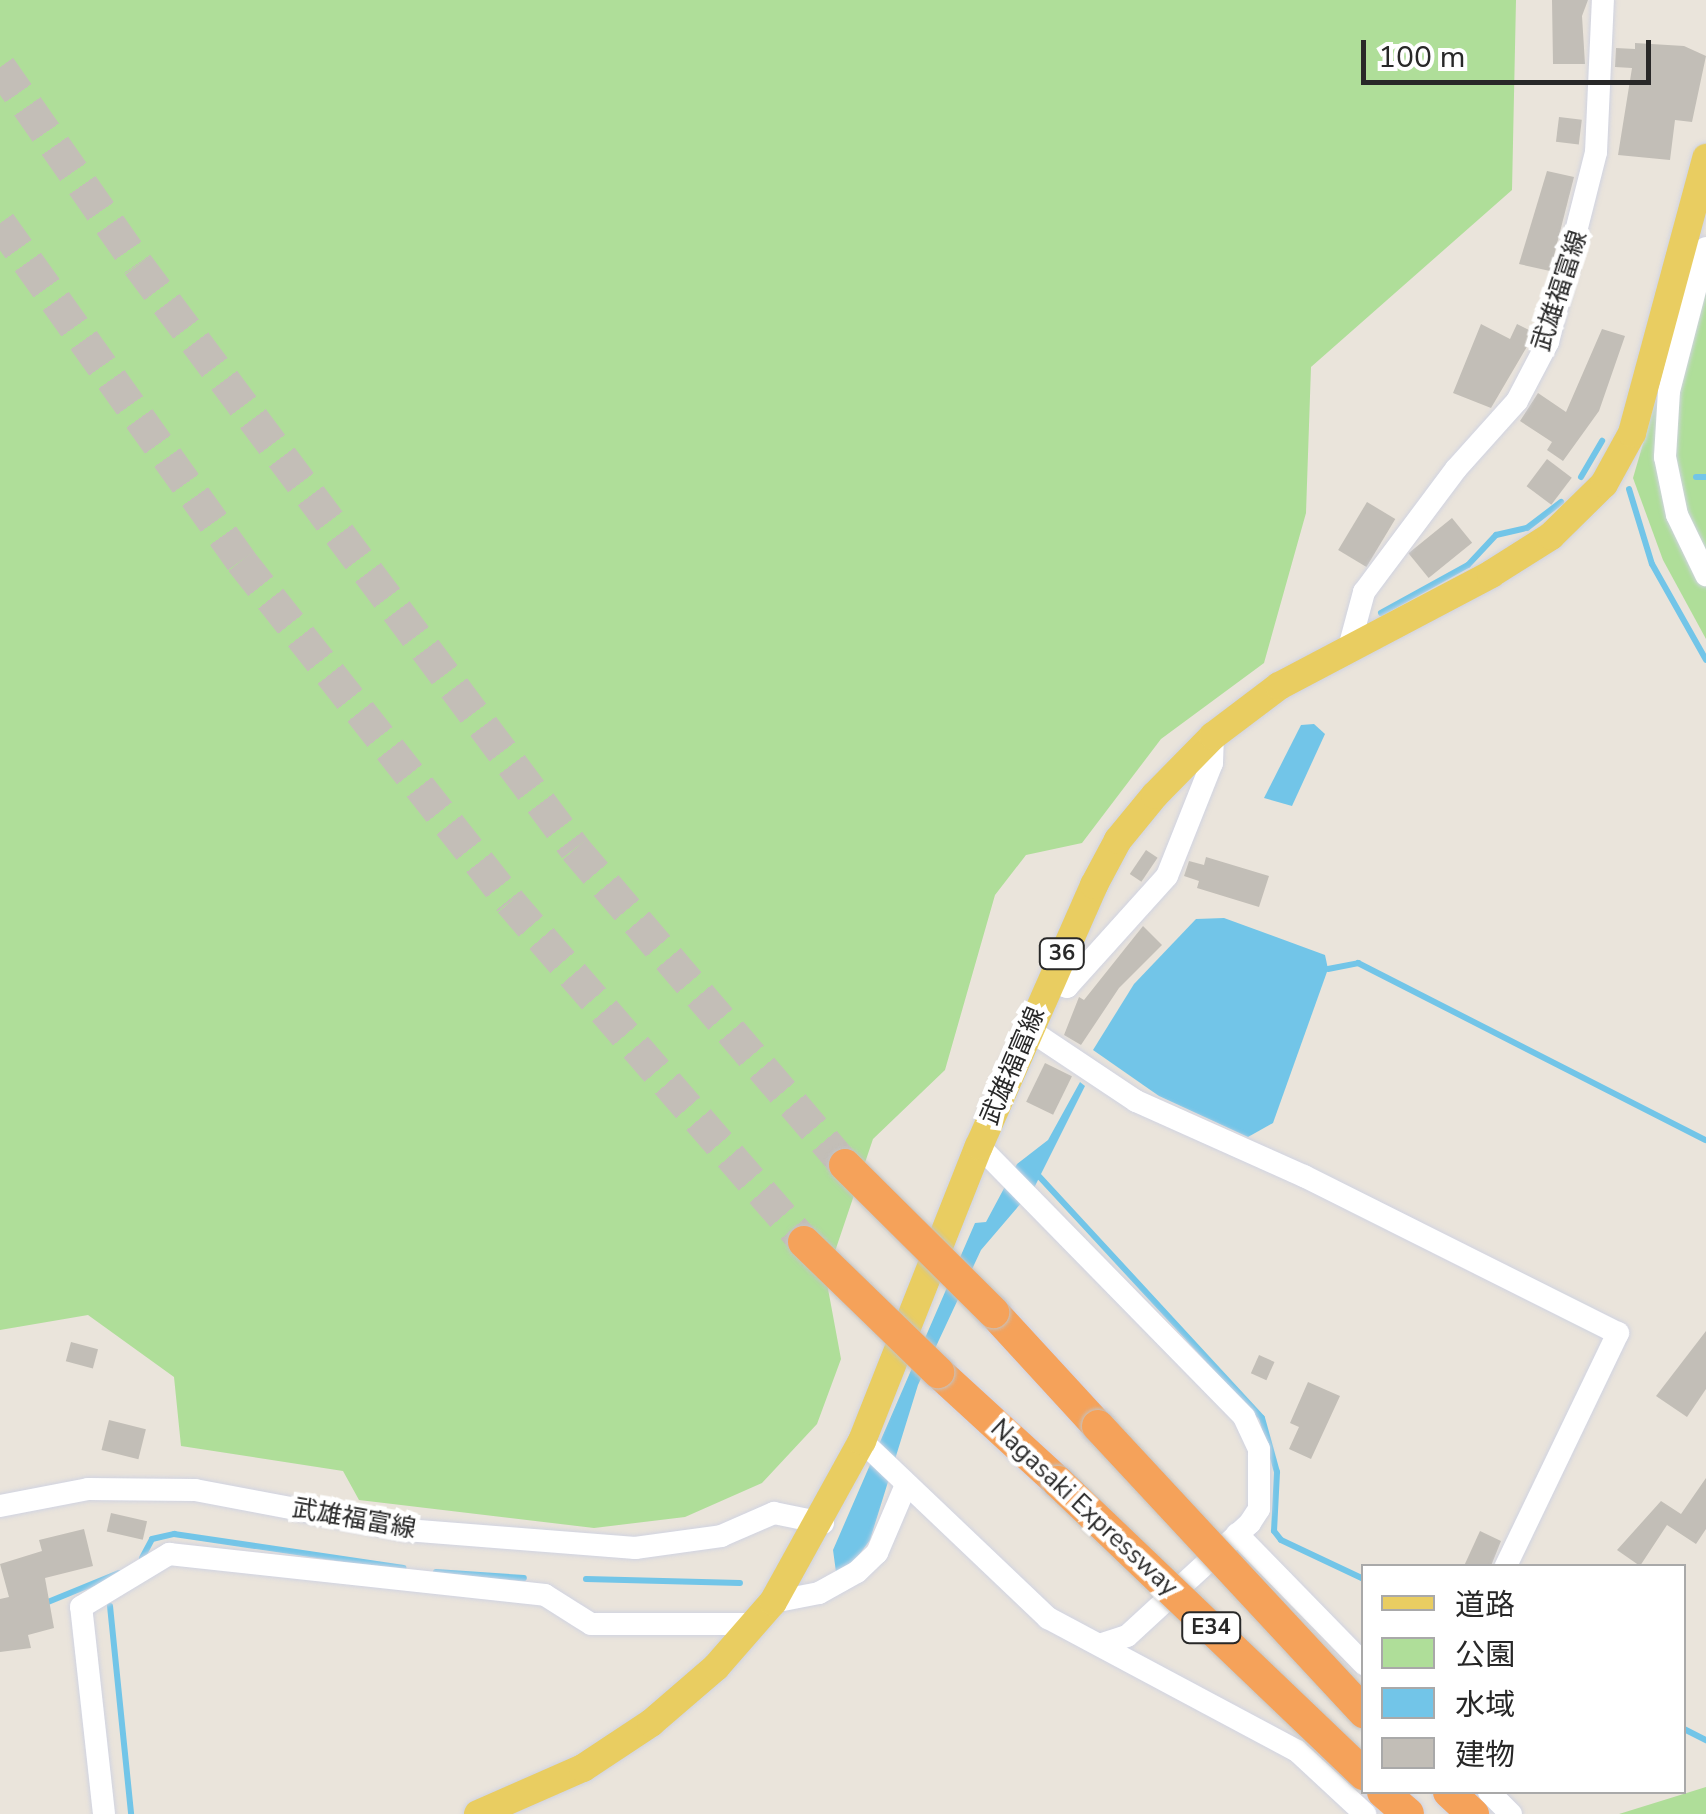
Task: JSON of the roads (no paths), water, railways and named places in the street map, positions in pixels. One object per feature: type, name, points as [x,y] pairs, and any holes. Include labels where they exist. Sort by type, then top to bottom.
[{"type":"highway","name":"E34","points":[[845,1165],[992,1312],[1361,1709]]},
{"type":"highway","name":"Nagasaki Expressway","points":[[804,1242],[1361,1771]]},
{"type":"highway","points":[[1451,1794],[1473,1814]]},
{"type":"highway","points":[[1371,1808],[1408,1814]]},
{"type":"main road","name":"武雄福富線","points":[[478,1814],[582,1768],[651,1723],[716,1668],[774,1602],[867,1446],[979,1146],[1028,1029],[1118,840],[1213,736],[1278,686],[1551,536],[1604,484],[1632,433],[1706,158]]},
{"type":"street","name":"武雄福富線","points":[[1350,644],[1364,592],[1456,468],[1517,401],[1548,342],[1596,152],[1604,0]]},
{"type":"street","points":[[1706,248],[1669,391],[1665,457],[1677,514],[1706,575]]},
{"type":"street","points":[[1050,981],[1067,987],[1167,876],[1212,763],[1213,736]]},
{"type":"street","points":[[1028,1029],[1136,1101],[1304,1176],[1618,1334],[1507,1564]]},
{"type":"street","points":[[979,1146],[1244,1417],[1259,1450],[1260,1509],[1126,1636],[1102,1644]]},
{"type":"street","points":[[867,1446],[1048,1618],[1313,1760],[1371,1808]]},
{"type":"street","points":[[774,1602],[818,1593],[857,1572],[876,1552],[903,1481]]},
{"type":"street","name":"武雄福富線","points":[[0,1506],[88,1490],[195,1490],[406,1530],[635,1548],[721,1536],[774,1514],[823,1522]]},
{"type":"street","points":[[1237,1534],[1361,1661]]},
{"type":"street","points":[[104,1814],[81,1607],[168,1554],[545,1595],[591,1624],[754,1624]]},
{"type":"street","points":[[1491,1794],[1512,1814]]},
{"type":"water","points":[[1314,724],[1325,734],[1292,806],[1264,798],[1301,725]]},
{"type":"water","points":[[1224,918],[1325,955],[1328,969],[1273,1123],[1248,1137],[1159,1096],[1093,1050],[1134,984],[1196,919]]},
{"type":"water","points":[[1080,1082],[1085,1086],[1034,1188],[981,1250],[918,1385],[870,1540],[853,1563],[836,1572],[833,1550],[975,1223],[986,1222],[1017,1164],[1048,1140]]},
{"type":"waterway","points":[[1581,477],[1602,441]]},
{"type":"waterway","points":[[1696,477],[1706,477]]},
{"type":"waterway","points":[[1629,489],[1652,564],[1706,660]]},
{"type":"waterway","points":[[1381,613],[1468,565],[1496,535],[1527,528],[1561,502]]},
{"type":"waterway","points":[[1328,969],[1358,963],[1706,1140]]},
{"type":"waterway","points":[[1036,1173],[1262,1418],[1277,1472],[1274,1531],[1281,1540],[1361,1578]]},
{"type":"waterway","points":[[142,1558],[152,1539],[174,1534],[404,1568]]},
{"type":"waterway","points":[[436,1572],[524,1578]]},
{"type":"waterway","points":[[43,1604],[119,1573]]},
{"type":"waterway","points":[[586,1579],[740,1583]]},
{"type":"waterway","points":[[110,1606],[131,1814]]},
{"type":"waterway","points":[[1686,1730],[1706,1740]]},
{"type":"tunnel","points":[[0,67],[138,265],[575,849],[845,1165]]},
{"type":"tunnel","points":[[0,223],[241,561],[510,902],[804,1242]]}]
